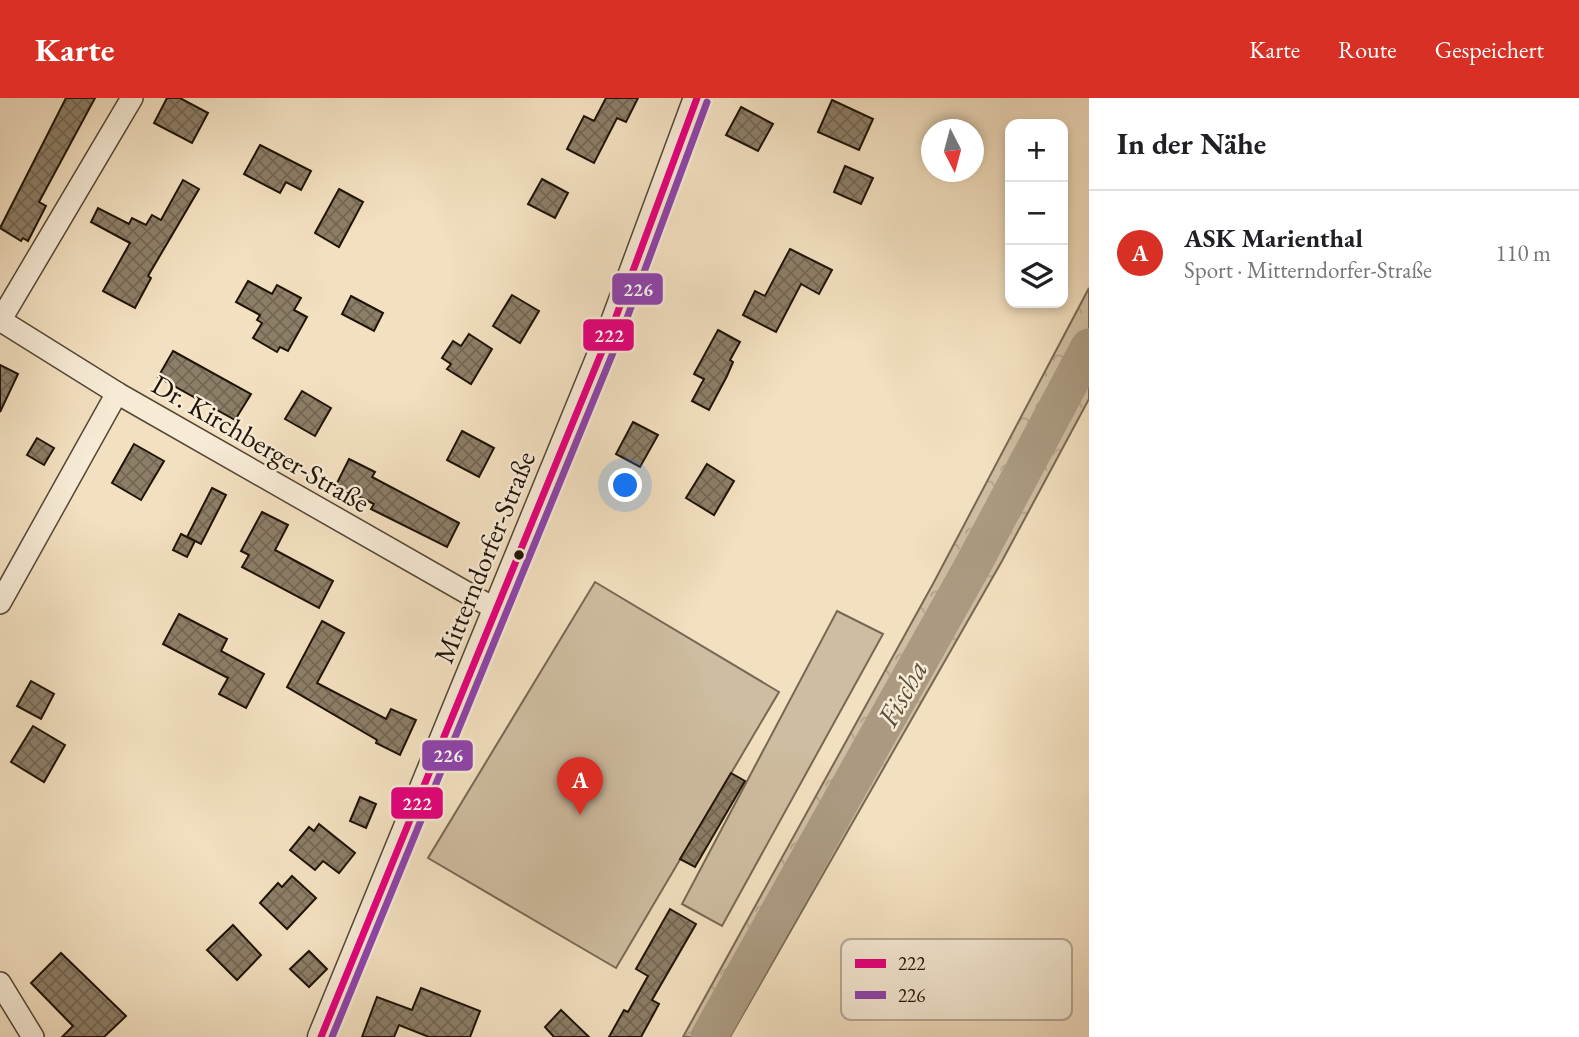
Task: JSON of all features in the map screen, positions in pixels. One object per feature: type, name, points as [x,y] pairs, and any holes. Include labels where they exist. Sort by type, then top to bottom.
[{"type":"street","points":[[0,321],[132,98]]},
{"type":"street","name":"Mitterndorfer-Straße","points":[[321,1037],[614,322],[696,98]]},
{"type":"street","name":"Dr. Kirchberger-Straße","points":[[0,321],[117,393],[497,610]]},
{"type":"street","points":[[0,603],[117,393]]},
{"type":"street","points":[[0,983],[33,1037]]},
{"type":"green space","points":[[1089,288],[1089,399],[1002,561],[730,1037],[683,1037],[934,582]]},
{"type":"green space","points":[[595,582],[779,692],[616,968],[428,858]]},
{"type":"green space","points":[[837,611],[883,634],[722,926],[682,904]]},
{"type":"building","points":[[66,98],[95,98],[39,202],[46,206],[28,241],[23,238],[21,241],[0,228]]},
{"type":"building","points":[[167,98],[180,98],[208,113],[192,143],[154,123]]},
{"type":"building","points":[[606,98],[638,98],[626,122],[617,118],[594,163],[567,149],[584,116],[594,121]]},
{"type":"building","points":[[832,100],[873,119],[859,150],[818,132]]},
{"type":"building","points":[[741,107],[773,124],[758,151],[726,135]]},
{"type":"building","points":[[260,145],[311,171],[301,190],[286,182],[280,193],[244,174]]},
{"type":"building","points":[[845,166],[873,178],[861,204],[834,192]]},
{"type":"building","points":[[542,179],[568,193],[555,218],[528,204]]},
{"type":"building","points":[[183,180],[199,189],[148,276],[151,278],[135,308],[103,291],[130,243],[91,222],[98,208],[129,224],[132,218],[146,225],[152,215],[161,220]]},
{"type":"building","points":[[339,189],[363,202],[339,247],[315,233]]},
{"type":"building","points":[[790,249],[832,270],[819,294],[801,284],[776,332],[743,315],[755,291],[765,296]]},
{"type":"building","points":[[248,281],[272,294],[277,285],[301,298],[294,310],[307,317],[288,351],[280,347],[277,352],[253,338],[262,323],[257,320],[260,315],[236,302]]},
{"type":"building","points":[[512,295],[539,311],[520,343],[493,326]]},
{"type":"building","points":[[351,296],[383,313],[374,331],[342,314]]},
{"type":"building","points":[[718,330],[740,342],[730,360],[733,362],[727,376],[709,410],[692,401],[704,379],[694,374]]},
{"type":"building","points":[[469,334],[492,349],[471,384],[447,369],[451,364],[442,358],[453,341],[461,346]]},
{"type":"building","points":[[173,351],[251,394],[235,420],[158,377]]},
{"type":"building","points":[[0,365],[18,374],[0,412]]},
{"type":"building","points":[[302,391],[331,408],[315,436],[285,419]]},
{"type":"building","points":[[633,422],[658,435],[640,467],[616,454]]},
{"type":"building","points":[[462,431],[494,448],[479,477],[447,460]]},
{"type":"building","points":[[37,438],[54,448],[44,465],[27,455]]},
{"type":"building","points":[[134,444],[164,461],[141,500],[112,483]]},
{"type":"building","points":[[349,459],[375,472],[372,477],[459,523],[447,547],[371,509],[374,504],[336,485]]},
{"type":"building","points":[[707,464],[734,481],[714,515],[686,498]]},
{"type":"building","points":[[212,488],[226,495],[201,544],[187,537]]},
{"type":"building","points":[[262,512],[288,525],[275,550],[333,581],[319,608],[242,567],[249,555],[241,551]]},
{"type":"building","points":[[181,534],[195,541],[187,557],[173,550]]},
{"type":"building","points":[[179,614],[227,639],[221,651],[264,674],[246,708],[219,694],[228,678],[163,644]]},
{"type":"building","points":[[322,621],[344,633],[317,683],[386,719],[391,709],[416,720],[400,755],[287,687]]},
{"type":"building","points":[[31,681],[54,694],[41,719],[17,706]]},
{"type":"building","points":[[33,726],[65,745],[44,782],[11,762]]},
{"type":"building","points":[[731,773],[745,781],[695,867],[680,859]]},
{"type":"building","points":[[360,797],[376,804],[366,828],[350,821]]},
{"type":"building","points":[[319,824],[355,853],[339,873],[323,861],[315,870],[290,850],[309,827],[314,831]]},
{"type":"building","points":[[292,876],[316,898],[287,929],[260,903],[278,883],[282,887]]},
{"type":"building","points":[[670,909],[696,924],[652,1000],[659,1004],[641,1037],[609,1037],[624,1010],[628,1012],[648,976],[636,969]]},
{"type":"building","points":[[233,925],[261,955],[237,980],[207,950]]},
{"type":"building","points":[[309,951],[327,969],[309,987],[290,969]]},
{"type":"building","points":[[61,953],[126,1016],[104,1037],[62,1037],[73,1026],[31,983]]},
{"type":"building","points":[[421,988],[480,1011],[470,1037],[429,1037],[399,1025],[394,1037],[362,1037],[377,997],[412,1010]]},
{"type":"building","points":[[561,1010],[589,1037],[554,1037],[545,1027]]},
{"type":"waterway","name":"Fischa","points":[[709,1037],[973,565],[1089,347]]},
{"type":"transit line","name":"222","points":[[321,1037],[614,322],[697,98]]},
{"type":"transit line","name":"226","points":[[332,1037],[624,326],[707,102]]},
{"type":"place","name":"ASK Marienthal","points":[[580,815]]}]
